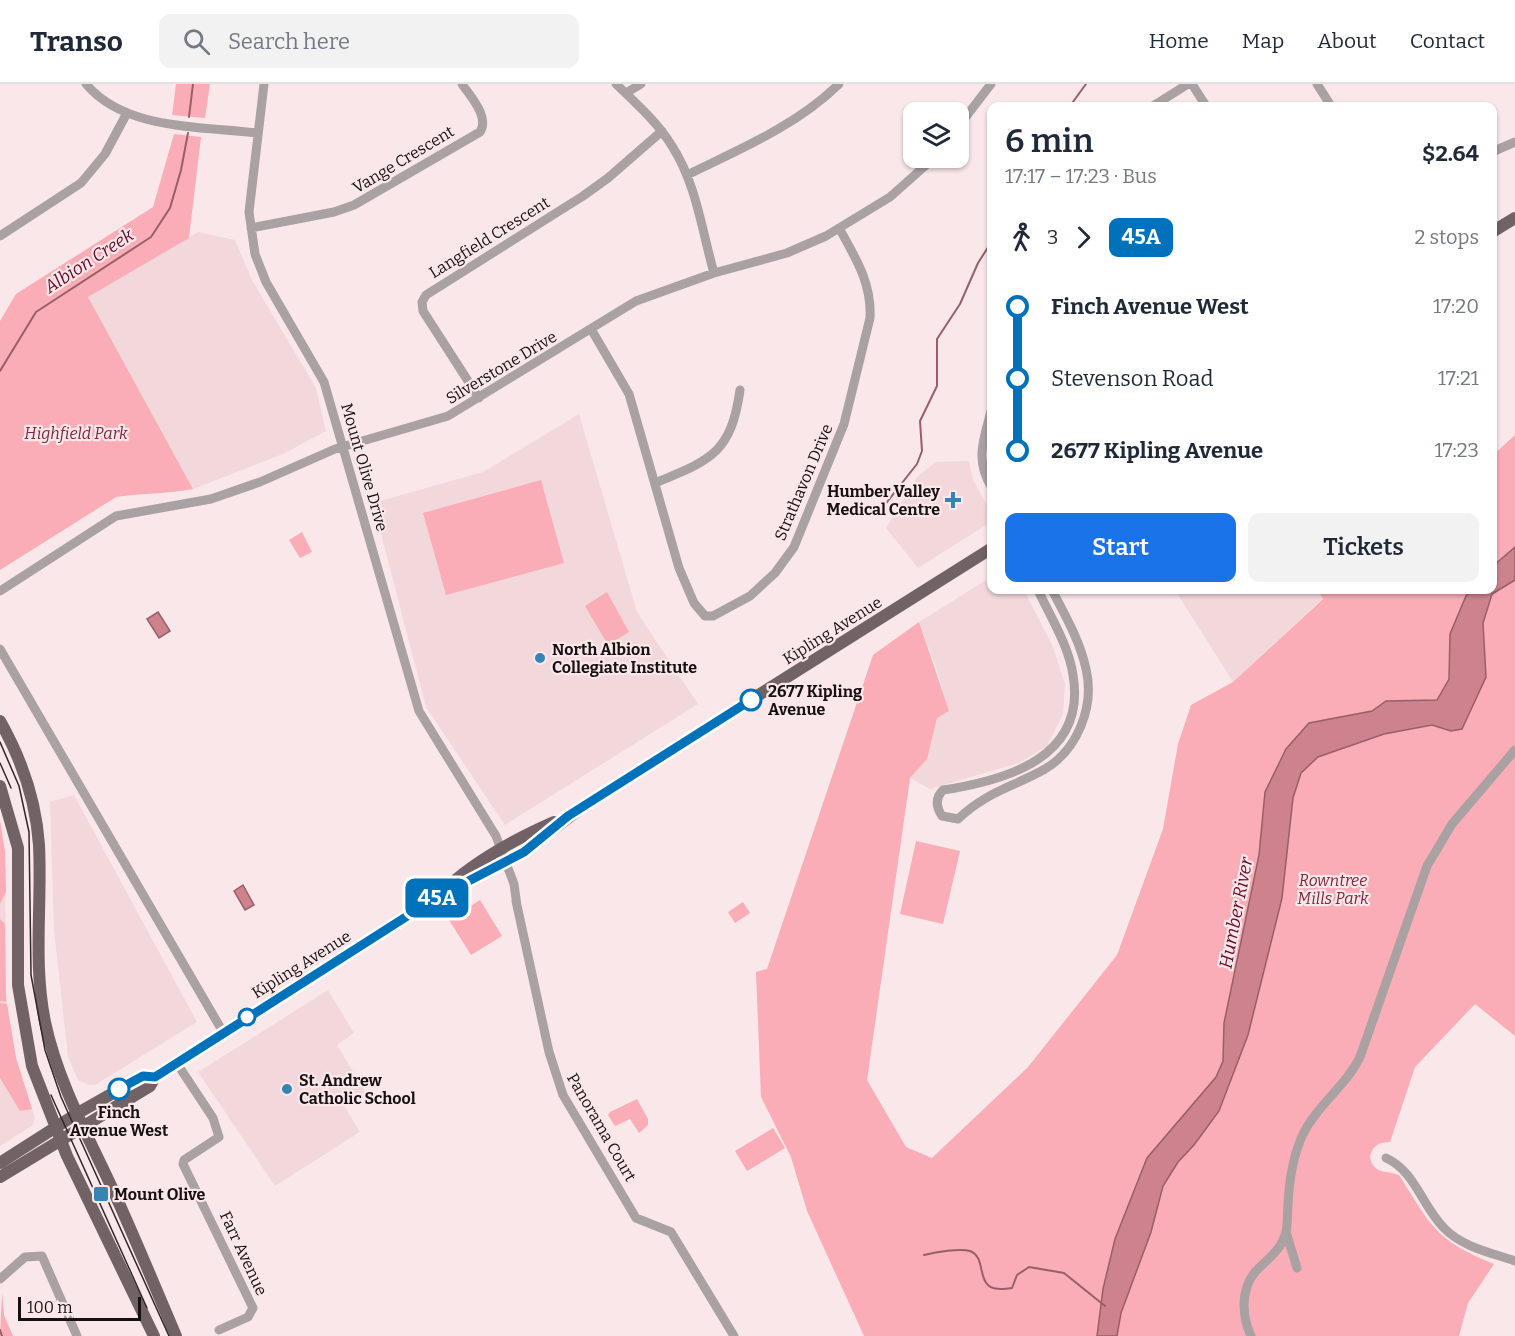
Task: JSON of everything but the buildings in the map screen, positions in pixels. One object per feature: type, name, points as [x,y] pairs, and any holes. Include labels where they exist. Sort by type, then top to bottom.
[{"type":"main road","points":[[1497,229],[1515,218]]},
{"type":"main road","name":"Kipling Avenue","points":[[434,899],[454,879],[501,849],[568,816],[987,551]]},
{"type":"main road","points":[[0,721],[30,787],[39,846],[37,937],[40,996],[50,1040],[78,1113],[176,1336]]},
{"type":"main road","points":[[0,786],[18,848],[18,984],[21,1016],[32,1066],[60,1141],[154,1336]]},
{"type":"main road","name":"Kipling Avenue","points":[[0,1177],[150,1086],[155,1077],[176,1062],[434,899],[508,869],[568,816]]},
{"type":"main road","name":"Kipling Avenue","points":[[0,1163],[78,1113],[143,1076],[155,1077]]},
{"type":"street","points":[[86,84],[107,102],[127,113],[157,121],[257,133]]},
{"type":"street","name":"Mount Olive Drive","points":[[264,84],[250,197],[255,254],[266,282],[324,382],[418,711],[493,830],[501,849]]},
{"type":"street","name":"Vange Crescent","points":[[251,228],[334,212],[354,205],[475,135],[483,127],[482,116],[462,84]]},
{"type":"street","points":[[616,84],[662,131],[687,175],[714,273]]},
{"type":"street","points":[[626,93],[641,84]]},
{"type":"street","points":[[687,175],[763,138],[821,102],[839,84]]},
{"type":"street","points":[[969,113],[991,84]]},
{"type":"street","points":[[1161,102],[1190,84],[1203,102]]},
{"type":"street","points":[[1317,84],[1328,102]]},
{"type":"street","points":[[0,236],[81,183],[105,154],[127,113]]},
{"type":"street","name":"Langfield Crescent","points":[[479,398],[423,311],[422,302],[426,295],[583,196],[608,178],[662,131]]},
{"type":"street","points":[[1497,150],[1515,142]]},
{"type":"street","name":"Silverstone Drive","points":[[0,591],[116,516],[211,499],[260,482],[316,456],[429,423],[464,408],[636,301],[714,273],[787,253],[839,228],[890,197],[923,168]]},
{"type":"street","name":"Strathavon Drive","points":[[591,329],[629,394],[679,568],[694,603],[705,616],[713,616],[750,596],[775,573],[794,547],[844,424],[870,318],[868,287],[862,270],[839,228]]},
{"type":"street","points":[[655,483],[700,464],[722,446],[736,419],[740,390]]},
{"type":"street","points":[[987,424],[980,450],[980,463],[987,478]]},
{"type":"street","points":[[1040,594],[1060,636],[1073,673],[1076,698],[1066,729],[1056,747],[1038,760],[1014,771],[943,790],[937,800],[937,808],[942,816],[958,819],[976,801],[1063,758],[1080,728],[1087,696],[1087,670],[1072,630],[1054,594]]},
{"type":"street","points":[[1060,636],[1072,630]]},
{"type":"street","points":[[0,649],[223,1032]]},
{"type":"street","points":[[1251,1336],[1244,1309],[1248,1284],[1255,1272],[1278,1251],[1286,1232],[1290,1176],[1302,1136],[1317,1109],[1348,1075],[1360,1057],[1427,866],[1452,825],[1515,750]]},
{"type":"street","points":[[501,849],[508,869]]},
{"type":"street","name":"Panorama Court","points":[[508,869],[541,1020],[556,1080],[563,1095],[636,1218],[671,1232],[734,1336]]},
{"type":"street","name":"Farr Avenue","points":[[176,1062],[213,1118],[219,1137],[184,1160],[183,1164],[253,1308],[248,1317],[219,1330]]},
{"type":"street","points":[[1386,1158],[1401,1164],[1437,1220],[1451,1234],[1462,1241],[1515,1261]]},
{"type":"street","points":[[1286,1232],[1298,1268]]},
{"type":"street","points":[[0,1279],[25,1257],[42,1256],[77,1336]]},
{"type":"shaded area","points":[[198,232],[235,240],[252,280],[316,388],[326,431],[283,454],[193,489],[88,297]]},
{"type":"shaded area","name":"North Albion Collegiate Institute","points":[[579,414],[637,612],[698,704],[505,825],[426,707],[373,503],[483,472]]},
{"type":"shaded area","points":[[969,461],[973,480],[987,505],[987,525],[918,568],[886,528],[917,477],[936,462]]},
{"type":"shaded area","points":[[1515,547],[1515,580],[1497,591],[1497,563]]},
{"type":"shaded area","points":[[987,580],[987,594],[1026,594],[1053,647],[1065,684],[1063,714],[1047,746],[1019,763],[930,789],[910,778],[927,759],[937,718],[948,711],[937,670],[919,622]]},
{"type":"shaded area","points":[[1178,594],[1320,594],[1323,598],[1233,682]]},
{"type":"shaded area","points":[[1468,594],[1492,594],[1483,623],[1486,677],[1462,729],[1451,731],[1432,725],[1384,734],[1318,757],[1301,773],[1293,798],[1282,898],[1248,1035],[1219,1111],[1194,1145],[1178,1162],[1163,1186],[1151,1232],[1121,1313],[1117,1336],[1097,1336],[1103,1289],[1115,1239],[1147,1158],[1216,1077],[1223,1061],[1224,1023],[1259,855],[1265,792],[1286,749],[1309,723],[1372,711],[1386,701],[1437,700],[1449,679],[1450,634]]},
{"type":"shaded area","points":[[158,612],[170,631],[159,638],[147,619]]},
{"type":"shaded area","points":[[74,795],[197,1022],[95,1085],[78,1080],[68,1057],[54,930],[50,802]]},
{"type":"shaded area","points":[[0,821],[5,852],[6,997],[16,1058],[35,1118],[33,1125],[0,1146]]},
{"type":"shaded area","points":[[243,885],[254,905],[245,910],[234,891]]},
{"type":"shaded area","name":"St. Andrew Catholic School","points":[[328,990],[354,1033],[337,1045],[366,1093],[345,1107],[360,1132],[275,1186],[198,1072]]},
{"type":"green space","points":[[176,84],[210,84],[205,118],[172,115]]},
{"type":"green space","name":"Highfield Park","points":[[174,134],[201,137],[189,238],[88,297],[193,489],[116,497],[0,570],[0,321],[16,294],[153,207]]},
{"type":"green space","name":"Rowntree Mills Park","points":[[1515,435],[1515,1036],[1475,1004],[1415,1067],[1390,1142],[1377,1145],[1370,1157],[1374,1167],[1399,1175],[1428,1220],[1447,1239],[1494,1264],[1468,1303],[1459,1336],[864,1336],[807,1211],[791,1157],[761,1097],[756,972],[767,969],[873,655],[919,622],[949,711],[937,718],[927,759],[910,778],[867,1080],[906,1147],[932,1158],[1028,1067],[1117,955],[1163,829],[1178,744],[1191,705],[1233,682],[1323,599],[1320,594],[1497,594],[1497,451]]},
{"type":"green space","points":[[541,480],[564,563],[446,595],[423,513]]},
{"type":"green space","points":[[302,532],[312,552],[300,558],[289,540]]},
{"type":"green space","points":[[607,592],[629,632],[608,645],[585,606]]},
{"type":"green space","points":[[0,821],[5,852],[6,892],[0,904]]},
{"type":"green space","points":[[916,841],[960,851],[943,924],[900,914]]},
{"type":"green space","points":[[480,900],[502,936],[471,955],[449,920]]},
{"type":"green space","points":[[743,902],[750,913],[735,923],[728,912]]},
{"type":"green space","points":[[0,919],[5,924],[6,1002],[0,1001]]},
{"type":"green space","points":[[0,1003],[7,1004],[16,1058],[32,1109],[20,1111],[0,1078]]},
{"type":"green space","points":[[637,1099],[648,1119],[648,1125],[639,1133],[630,1119],[615,1126],[608,1115],[610,1112]]},
{"type":"green space","points":[[773,1128],[785,1148],[747,1171],[735,1151]]},
{"type":"green space","points":[[2,1293],[4,1315],[13,1336],[0,1336]]},
{"type":"waterway","name":"Albion Creek","points":[[189,117],[193,84]]},
{"type":"waterway","points":[[1073,102],[1086,84]]},
{"type":"waterway","name":"Albion Creek","points":[[0,371],[36,312],[151,237],[170,208],[181,170],[188,133]]},
{"type":"waterway","points":[[876,516],[917,464],[922,451],[920,421],[937,386],[937,339],[960,304],[978,263],[987,249]]},
{"type":"waterway","points":[[924,1255],[954,1250],[970,1251],[979,1261],[985,1282],[990,1287],[999,1289],[1012,1288],[1017,1275],[1029,1267],[1064,1273],[1105,1306]]},
{"type":"waterway","name":"Albion Creek","points":[[0,1330],[2,1336]]},
{"type":"tram line","points":[[0,742],[19,786],[29,832],[31,975],[45,1050],[61,1097],[169,1336]]},
{"type":"tram line","points":[[0,763],[11,788]]},
{"type":"tram line","points":[[51,1095],[147,1308]]},
{"type":"bus line","name":"45A","points":[[119,1089],[143,1076],[155,1077],[223,1032],[389,930],[434,899],[494,870],[524,852],[568,816],[751,700]]},
{"type":"place","name":"Humber Valley Medical Centre","points":[[953,500]]},
{"type":"place","name":"North Albion Collegiate Institute","points":[[540,658]]},
{"type":"place","name":"2677 Kipling Avenue","points":[[751,700]]},
{"type":"place","name":"Finch Avenue West","points":[[119,1089]]},
{"type":"place","name":"St. Andrew Catholic School","points":[[287,1089]]},
{"type":"place","name":"Mount Olive","points":[[101,1194]]},
{"type":"water label","name":"Humber River","points":[[1236,913]]}]
